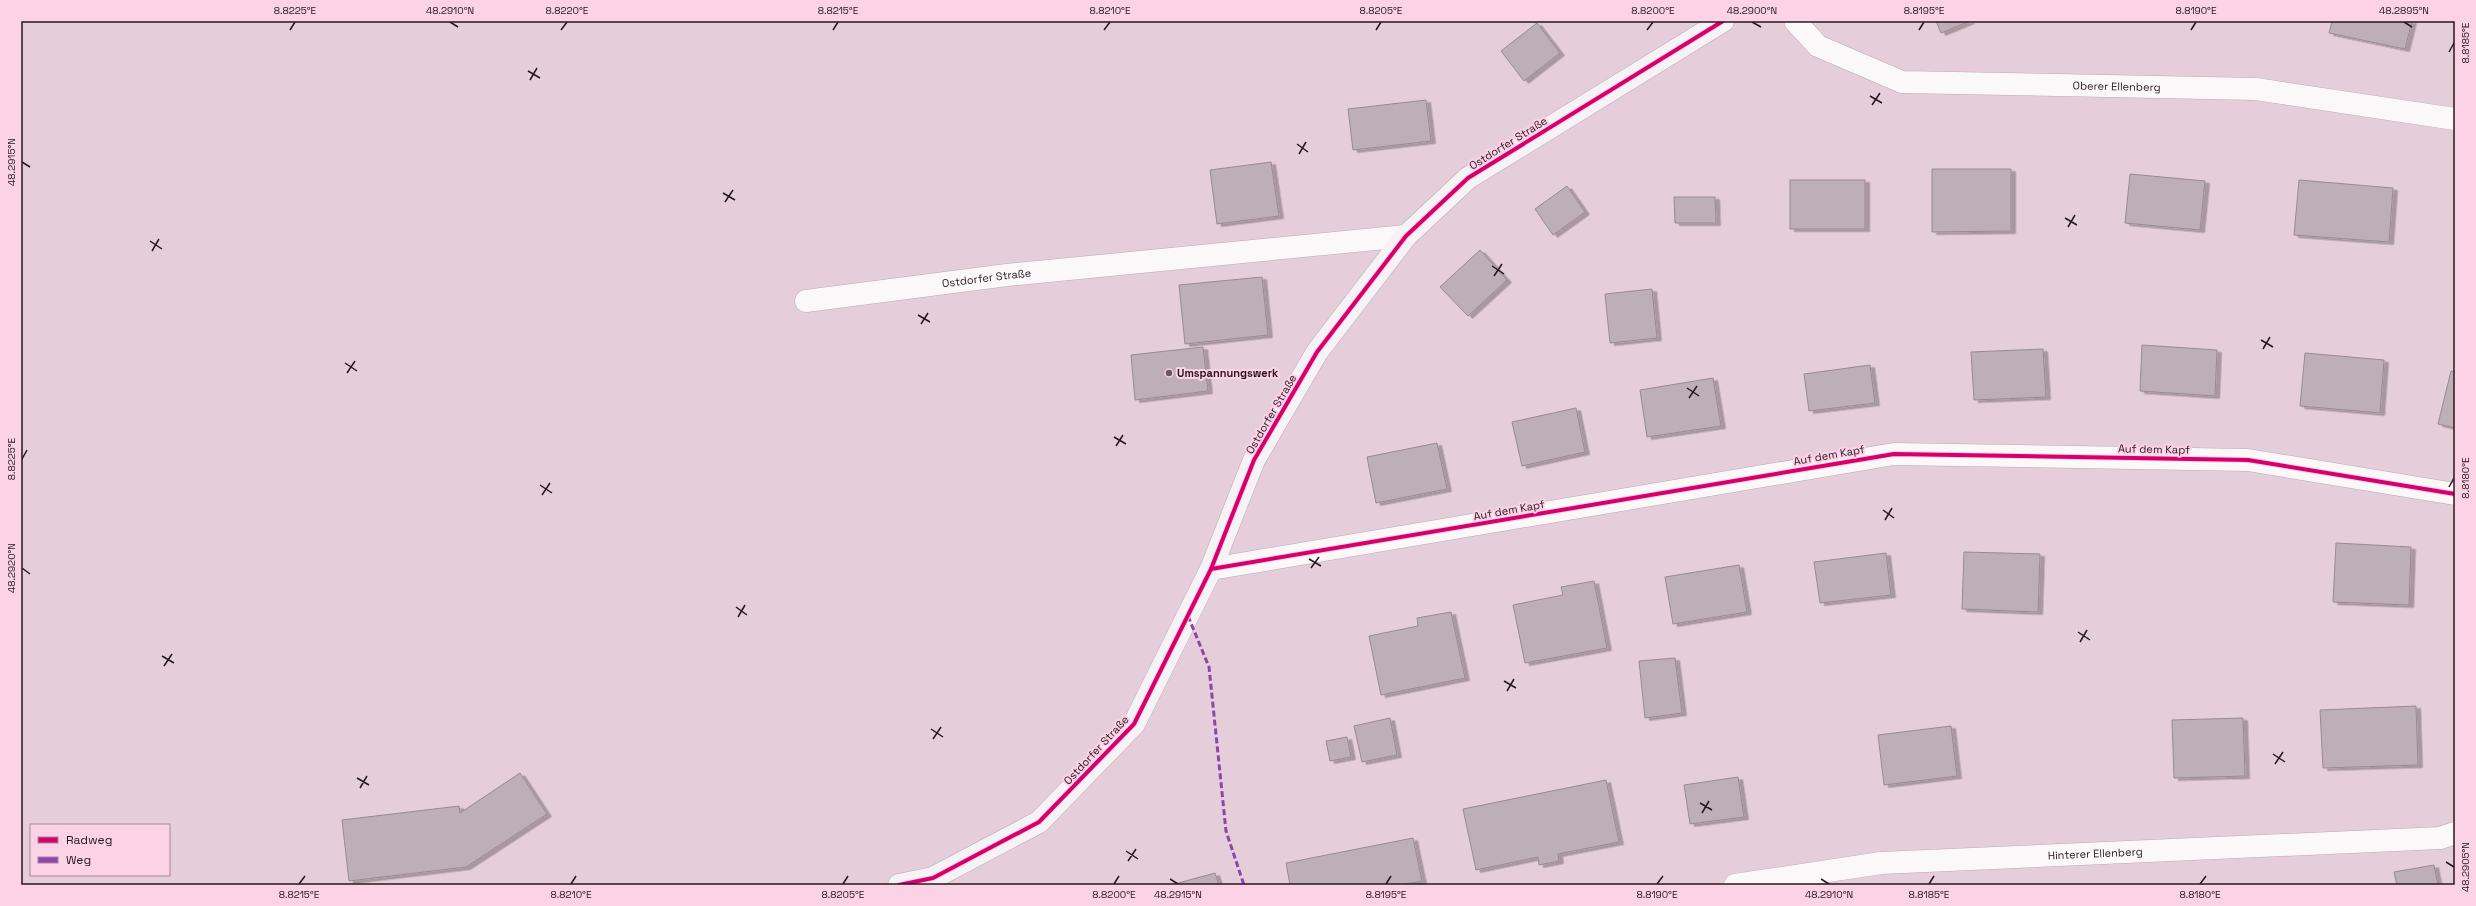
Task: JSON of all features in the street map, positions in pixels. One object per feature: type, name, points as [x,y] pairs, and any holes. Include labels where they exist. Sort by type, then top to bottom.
[{"type":"street","name":"Ostdorfer Straße","points":[[899,885],[934,878],[1040,822],[1134,724],[1211,569],[1254,460],[1317,352],[1406,236],[1468,178],[1723,21]]},
{"type":"street","name":"Oberer Ellenberg","points":[[1795,21],[1818,46],[1902,82],[2256,89],[2455,119]]},
{"type":"street","name":"Ostdorfer Straße","points":[[806,301],[1007,276],[1406,236]]},
{"type":"street","name":"Auf dem Kapf","points":[[1211,569],[1894,454],[2248,460],[2455,494]]},
{"type":"street","name":"Hinterer Ellenberg","points":[[1735,885],[1881,863],[2440,838],[2455,833]]},
{"type":"building","points":[[1936,21],[1970,21],[1941,33]]},
{"type":"building","points":[[2332,21],[2412,21],[2405,49],[2329,33]]},
{"type":"building","points":[[1537,23],[1560,53],[1524,81],[1501,51]]},
{"type":"building","points":[[1426,100],[1431,141],[1353,150],[1348,109]]},
{"type":"building","points":[[1271,162],[1279,216],[1217,224],[1210,170]]},
{"type":"building","points":[[1932,169],[2011,169],[2011,231],[1932,232]]},
{"type":"building","points":[[2130,174],[2205,181],[2200,230],[2125,223]]},
{"type":"building","points":[[1790,180],[1865,180],[1865,229],[1790,229]]},
{"type":"building","points":[[2299,180],[2393,188],[2389,242],[2294,235]]},
{"type":"building","points":[[1567,186],[1585,212],[1553,235],[1535,209]]},
{"type":"building","points":[[1674,197],[1715,197],[1716,223],[1675,223]]},
{"type":"building","points":[[1480,250],[1507,280],[1468,316],[1440,287]]},
{"type":"building","points":[[1262,277],[1268,335],[1185,344],[1179,285]]},
{"type":"building","points":[[1652,289],[1657,338],[1610,343],[1605,294]]},
{"type":"building","points":[[2142,345],[2217,350],[2215,396],[2140,391]]},
{"type":"building","name":"Umspannungswerk","points":[[1203,347],[1208,391],[1135,400],[1131,355]]},
{"type":"building","points":[[2043,349],[2046,397],[1974,400],[1971,352]]},
{"type":"building","points":[[2305,353],[2384,360],[2380,413],[2300,406]]},
{"type":"building","points":[[1870,365],[1875,403],[1809,411],[1804,374]]},
{"type":"building","points":[[2451,371],[2455,372],[2455,428],[2438,424]]},
{"type":"building","points":[[1713,378],[1721,426],[1647,437],[1640,390]]},
{"type":"building","points":[[1576,408],[1585,452],[1522,466],[1512,422]]},
{"type":"building","points":[[1437,443],[1447,489],[1376,503],[1367,457]]},
{"type":"building","points":[[2336,543],[2411,547],[2409,605],[2333,602]]},
{"type":"building","points":[[1964,552],[2040,554],[2038,612],[1962,609]]},
{"type":"building","points":[[1886,553],[1891,595],[1820,603],[1814,562]]},
{"type":"building","points":[[1739,565],[1747,612],[1673,624],[1665,577]]},
{"type":"building","points":[[1594,581],[1607,648],[1525,663],[1513,605],[1563,595],[1561,587]]},
{"type":"building","points":[[1451,612],[1465,678],[1381,695],[1369,636],[1418,626],[1417,618]]},
{"type":"building","points":[[1675,658],[1682,713],[1645,718],[1639,661]]},
{"type":"building","points":[[2416,706],[2418,765],[2323,768],[2320,710]]},
{"type":"building","points":[[1390,718],[1397,755],[1362,762],[1354,726]]},
{"type":"building","points":[[2243,718],[2245,776],[2174,778],[2172,720]]},
{"type":"building","points":[[1951,726],[1957,776],[1884,785],[1878,735]]},
{"type":"building","points":[[1347,737],[1351,757],[1330,761],[1326,741]]},
{"type":"building","points":[[520,773],[547,814],[466,867],[349,881],[342,820],[459,806],[460,813]]},
{"type":"building","points":[[1738,777],[1744,817],[1690,824],[1684,785]]},
{"type":"building","points":[[1606,780],[1619,842],[1558,854],[1559,861],[1539,865],[1538,857],[1476,870],[1463,809]]},
{"type":"building","points":[[1413,838],[1422,881],[1401,885],[1290,885],[1286,863]]},
{"type":"building","points":[[2434,865],[2438,885],[2397,885],[2394,872]]},
{"type":"building","points":[[1215,873],[1219,885],[1171,885]]},
{"type":"marked path","points":[[1188,616],[1209,667],[1226,831],[1244,885]]},
{"type":"cycle path","points":[[899,885],[933,878],[1039,822],[1134,724],[1211,569],[1254,460],[1317,352],[1406,236],[1468,178],[1723,21]]},
{"type":"cycle path","points":[[1211,569],[1894,454],[2248,460],[2455,494]]},
{"type":"place","name":"Umspannungswerk","points":[[1169,373]]}]
